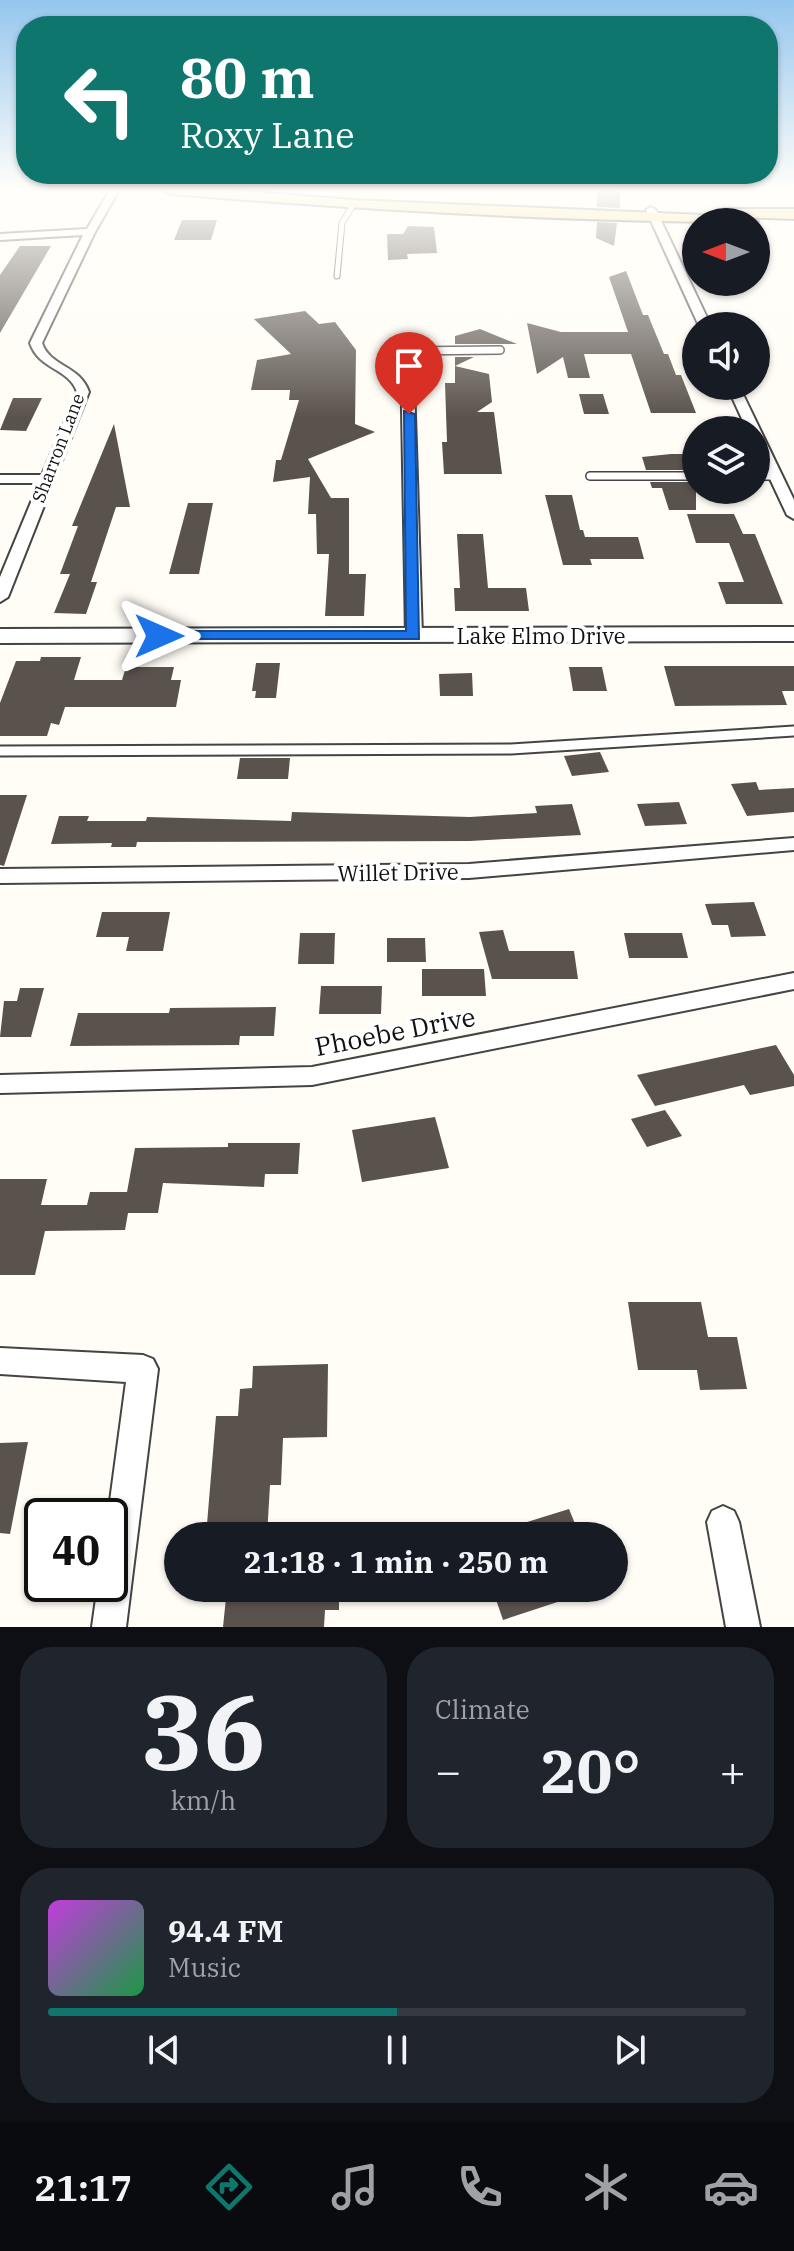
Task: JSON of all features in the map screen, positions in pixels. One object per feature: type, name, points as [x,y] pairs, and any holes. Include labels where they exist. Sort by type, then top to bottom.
[{"type":"street","name":"Sharron Lane","points":[[0,597],[83,392],[79,380],[40,355],[36,343],[73,266]]},
{"type":"street","points":[[676,266],[698,312]]},
{"type":"street","points":[[407,351],[414,636]]},
{"type":"street","points":[[770,463],[794,515]]},
{"type":"street","points":[[0,479],[46,479]]},
{"type":"street","name":"Lake Elmo Drive","points":[[0,636],[794,634]]},
{"type":"street","name":"Willet Drive","points":[[0,876],[469,871],[794,844]]},
{"type":"street","name":"Phoebe Drive","points":[[0,1084],[312,1076],[794,981]]},
{"type":"street","points":[[0,1361],[143,1369],[109,1627]]},
{"type":"street","points":[[723,1522],[743,1627]]},
{"type":"lane","points":[[337,276],[338,266]]},
{"type":"lane","points":[[407,351],[500,350]]},
{"type":"lane","points":[[590,476],[682,476]]},
{"type":"lane","points":[[770,476],[776,476]]},
{"type":"lane","points":[[0,751],[511,749],[794,731]]},
{"type":"building","points":[[6,266],[39,266],[0,333],[0,275]]},
{"type":"building","points":[[626,271],[643,315],[648,315],[676,375],[681,375],[682,400],[691,400],[696,413],[651,413],[631,354],[584,354],[590,378],[568,378],[563,357],[537,374],[527,323],[561,332],[628,332],[609,277]]},
{"type":"building","points":[[305,311],[319,324],[335,322],[356,350],[355,424],[375,432],[308,459],[331,498],[349,498],[349,574],[366,574],[364,616],[325,616],[329,554],[317,554],[316,514],[308,514],[310,477],[273,482],[276,460],[281,460],[299,400],[289,400],[290,390],[251,390],[257,360],[291,354],[254,319]]},
{"type":"building","points":[[480,329],[517,344],[455,344],[455,336]]},
{"type":"building","points":[[455,357],[474,357],[455,366]]},
{"type":"building","points":[[455,366],[489,374],[492,402],[477,412],[494,412],[502,474],[444,474],[442,442],[447,442],[445,383],[455,383]]},
{"type":"building","points":[[579,394],[603,394],[609,414],[584,414]]},
{"type":"building","points":[[13,398],[42,398],[26,431],[0,430]]},
{"type":"building","points":[[114,424],[130,507],[116,507],[91,582],[97,582],[86,614],[54,613],[70,574],[60,574],[78,526],[72,526]]},
{"type":"building","points":[[682,454],[682,470],[646,470],[642,457]]},
{"type":"building","points":[[650,482],[682,482],[682,504],[696,504],[696,510],[669,510],[662,488],[652,488]]},
{"type":"building","points":[[545,495],[572,495],[580,530],[583,530],[585,537],[638,537],[644,559],[590,559],[592,565],[563,565]]},
{"type":"building","points":[[188,503],[213,503],[199,574],[169,574]]},
{"type":"building","points":[[687,514],[734,514],[743,534],[755,534],[783,604],[726,604],[718,582],[744,582],[729,543],[696,543]]},
{"type":"building","points":[[457,534],[483,534],[488,588],[526,588],[529,611],[455,611],[454,588],[460,588]]},
{"type":"building","points":[[41,657],[81,657],[74,680],[122,680],[126,667],[174,667],[171,680],[181,680],[176,707],[65,707],[59,725],[51,723],[47,736],[0,736],[0,703],[16,661],[40,661]]},
{"type":"building","points":[[256,663],[280,663],[276,698],[255,698],[256,691],[252,691]]},
{"type":"building","points":[[664,666],[794,666],[794,691],[782,691],[787,705],[675,706]]},
{"type":"building","points":[[569,667],[602,667],[607,691],[573,691]]},
{"type":"building","points":[[472,673],[473,696],[440,696],[439,674]]},
{"type":"building","points":[[600,752],[609,772],[572,776],[564,756]]},
{"type":"building","points":[[240,758],[290,758],[288,779],[237,779]]},
{"type":"building","points":[[756,782],[759,790],[794,788],[794,812],[747,816],[731,784]]},
{"type":"building","points":[[0,795],[27,795],[4,866],[0,865]]},
{"type":"building","points":[[679,802],[687,824],[645,826],[637,804]]},
{"type":"building","points":[[572,804],[581,835],[470,841],[137,842],[136,847],[111,847],[112,843],[51,844],[59,816],[89,816],[87,821],[146,821],[147,817],[291,821],[292,812],[470,817],[537,813],[535,806]]},
{"type":"building","points":[[754,902],[766,936],[731,937],[728,925],[712,925],[705,904]]},
{"type":"building","points":[[102,912],[170,912],[163,951],[126,951],[129,937],[96,937]]},
{"type":"building","points":[[503,930],[509,951],[574,951],[578,979],[492,979],[479,932]]},
{"type":"building","points":[[300,933],[335,933],[334,964],[298,964]]},
{"type":"building","points":[[624,933],[682,933],[688,958],[629,958]]},
{"type":"building","points":[[387,938],[425,938],[426,962],[387,962]]},
{"type":"building","points":[[422,969],[484,969],[486,996],[422,996]]},
{"type":"building","points":[[321,986],[382,986],[381,1014],[319,1014]]},
{"type":"building","points":[[20,988],[44,988],[31,1037],[0,1037],[4,1001],[17,1001]]},
{"type":"building","points":[[276,1007],[274,1036],[240,1036],[239,1045],[70,1046],[78,1013],[169,1013],[170,1008]]},
{"type":"building","points":[[776,1045],[794,1075],[794,1086],[750,1095],[744,1085],[655,1106],[637,1075]]},
{"type":"building","points":[[665,1110],[682,1136],[647,1147],[631,1119]]},
{"type":"building","points":[[435,1117],[449,1168],[362,1182],[352,1130]]},
{"type":"building","points":[[228,1143],[300,1143],[298,1174],[265,1174],[264,1187],[163,1183],[158,1213],[128,1213],[125,1230],[45,1231],[35,1275],[0,1275],[0,1179],[47,1179],[41,1205],[87,1205],[90,1192],[127,1192],[135,1148],[228,1147]]},
{"type":"building","points":[[628,1302],[701,1302],[708,1337],[737,1337],[747,1389],[700,1390],[697,1370],[638,1370]]},
{"type":"building","points":[[328,1364],[327,1437],[283,1438],[281,1485],[270,1485],[268,1522],[207,1522],[216,1416],[238,1416],[240,1389],[252,1388],[253,1366]]},
{"type":"building","points":[[28,1442],[10,1534],[0,1533],[0,1443]]},
{"type":"building","points":[[569,1509],[574,1522],[527,1522]]},
{"type":"building","points":[[226,1602],[339,1602],[339,1610],[325,1610],[324,1627],[223,1627]]},
{"type":"building","points":[[497,1602],[558,1602],[503,1620]]},
{"type":"route","points":[[159,636],[414,636],[409,414]]}]
